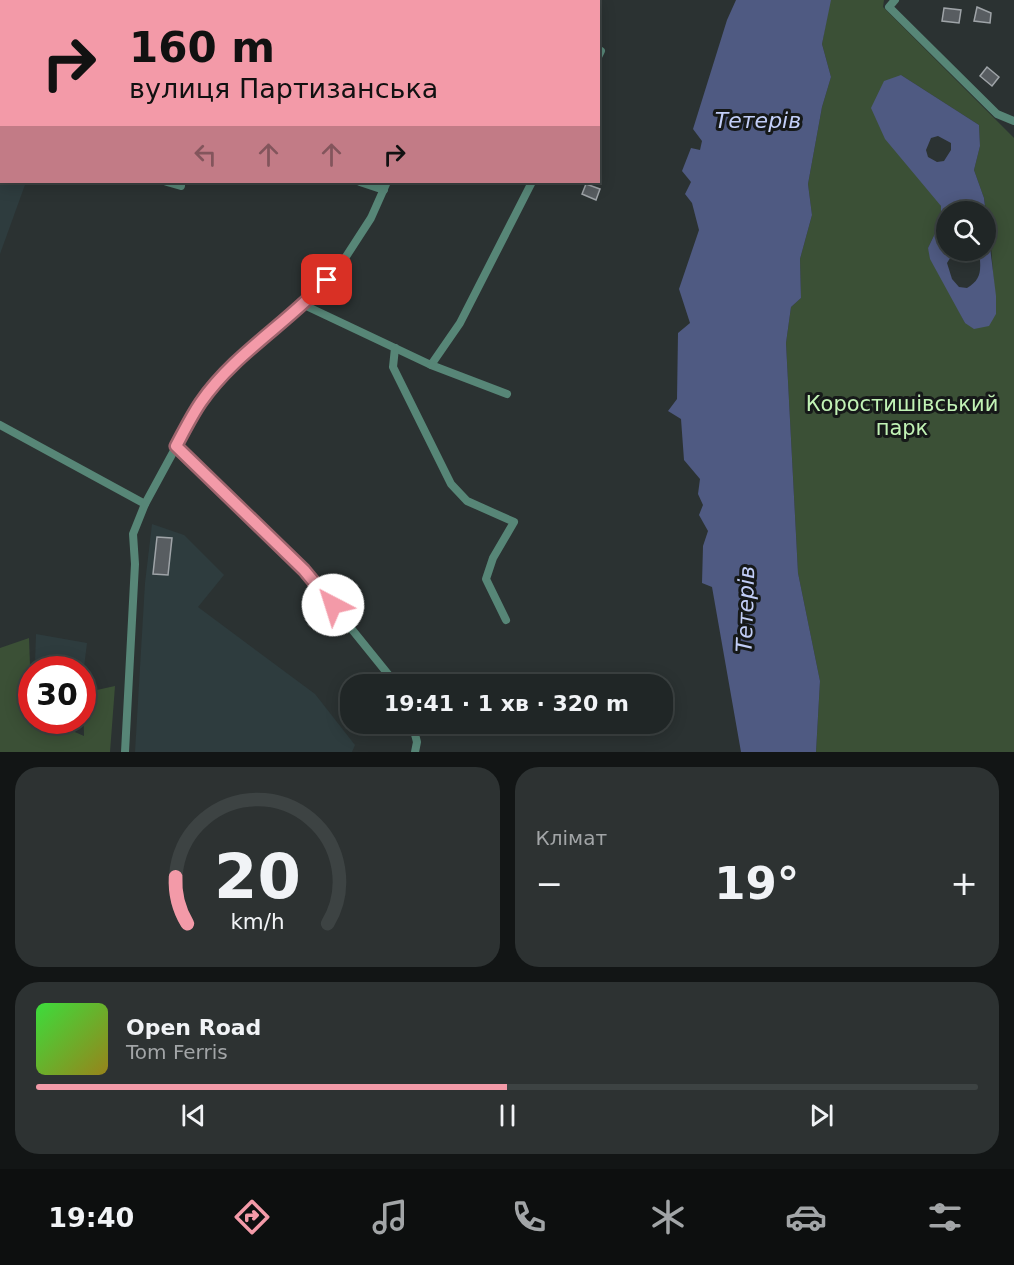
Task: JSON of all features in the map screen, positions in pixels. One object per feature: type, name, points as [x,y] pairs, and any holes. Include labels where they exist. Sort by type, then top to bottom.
[{"type":"street","points":[[895,0],[889,7],[997,114],[1014,121]]},
{"type":"street","points":[[170,183],[181,186]]},
{"type":"street","points":[[363,183],[384,190]]},
{"type":"street","points":[[125,752],[135,564],[133,534],[145,504],[201,401],[227,373],[304,305],[338,269],[371,218],[387,183]]},
{"type":"street","points":[[431,365],[460,323],[531,183]]},
{"type":"street","points":[[304,305],[431,365],[507,394]]},
{"type":"street","points":[[395,348],[393,367],[451,484],[467,501],[514,522],[493,558],[486,579],[506,620]]},
{"type":"street","points":[[0,425],[145,504]]},
{"type":"street","points":[[176,446],[304,570],[388,674]]},
{"type":"street","points":[[415,734],[417,742],[415,752]]},
{"type":"shaded area","points":[[0,183],[26,183],[0,254]]},
{"type":"shaded area","points":[[152,524],[184,535],[224,575],[198,607],[315,694],[340,726],[340,734],[346,734],[355,745],[352,752],[135,752],[145,583]]},
{"type":"shaded area","points":[[36,634],[87,643],[85,656],[35,656]]},
{"type":"green space","name":"Коростишівський парк","points":[[830,0],[884,0],[883,7],[1014,138],[1014,752],[816,752],[820,681],[798,573],[786,343],[791,307],[801,298],[800,259],[812,215],[808,184],[822,107],[831,77],[822,44]],"holes":[[[901,75],[979,125],[980,146],[974,170],[984,201],[996,201],[996,261],[992,261],[996,314],[965,323],[928,248],[936,231],[936,201],[939,201]]]},
{"type":"green space","points":[[29,638],[30,656],[18,656],[18,734],[79,734],[84,736],[84,734],[96,734],[96,690],[115,686],[110,752],[0,752],[0,648]]},
{"type":"water","name":"Тетерів","points":[[736,0],[831,0],[822,44],[831,77],[822,107],[808,184],[812,215],[800,259],[801,298],[791,307],[786,343],[798,573],[820,681],[816,752],[741,752],[712,587],[702,583],[703,546],[708,531],[699,515],[703,505],[698,494],[700,479],[684,460],[681,419],[668,411],[677,399],[678,333],[690,323],[679,289],[699,230],[692,203],[685,194],[691,182],[682,171],[691,148],[700,150],[702,141],[693,129],[727,20]]},
{"type":"water","points":[[901,75],[979,125],[980,146],[974,170],[984,201],[937,201],[885,139],[871,108],[884,81]],"holes":[[[938,136],[951,143],[951,150],[944,161],[937,162],[928,157],[926,150],[931,138]]]},
{"type":"water","points":[[936,231],[936,261],[948,261],[952,279],[959,287],[967,288],[974,283],[978,277],[980,261],[992,261],[996,314],[989,326],[974,329],[965,323],[930,259],[928,248]]},
{"type":"building","points":[[977,7],[991,13],[990,23],[974,21]]},
{"type":"building","points":[[944,8],[961,10],[959,23],[942,21]]},
{"type":"building","points":[[987,67],[999,77],[992,86],[980,76]]},
{"type":"building","points":[[586,184],[600,189],[596,200],[582,194]]},
{"type":"building","points":[[157,537],[172,538],[168,575],[153,574]]},
{"type":"route","points":[[327,280],[304,305],[227,373],[201,401],[176,446],[304,570],[333,605]]}]
